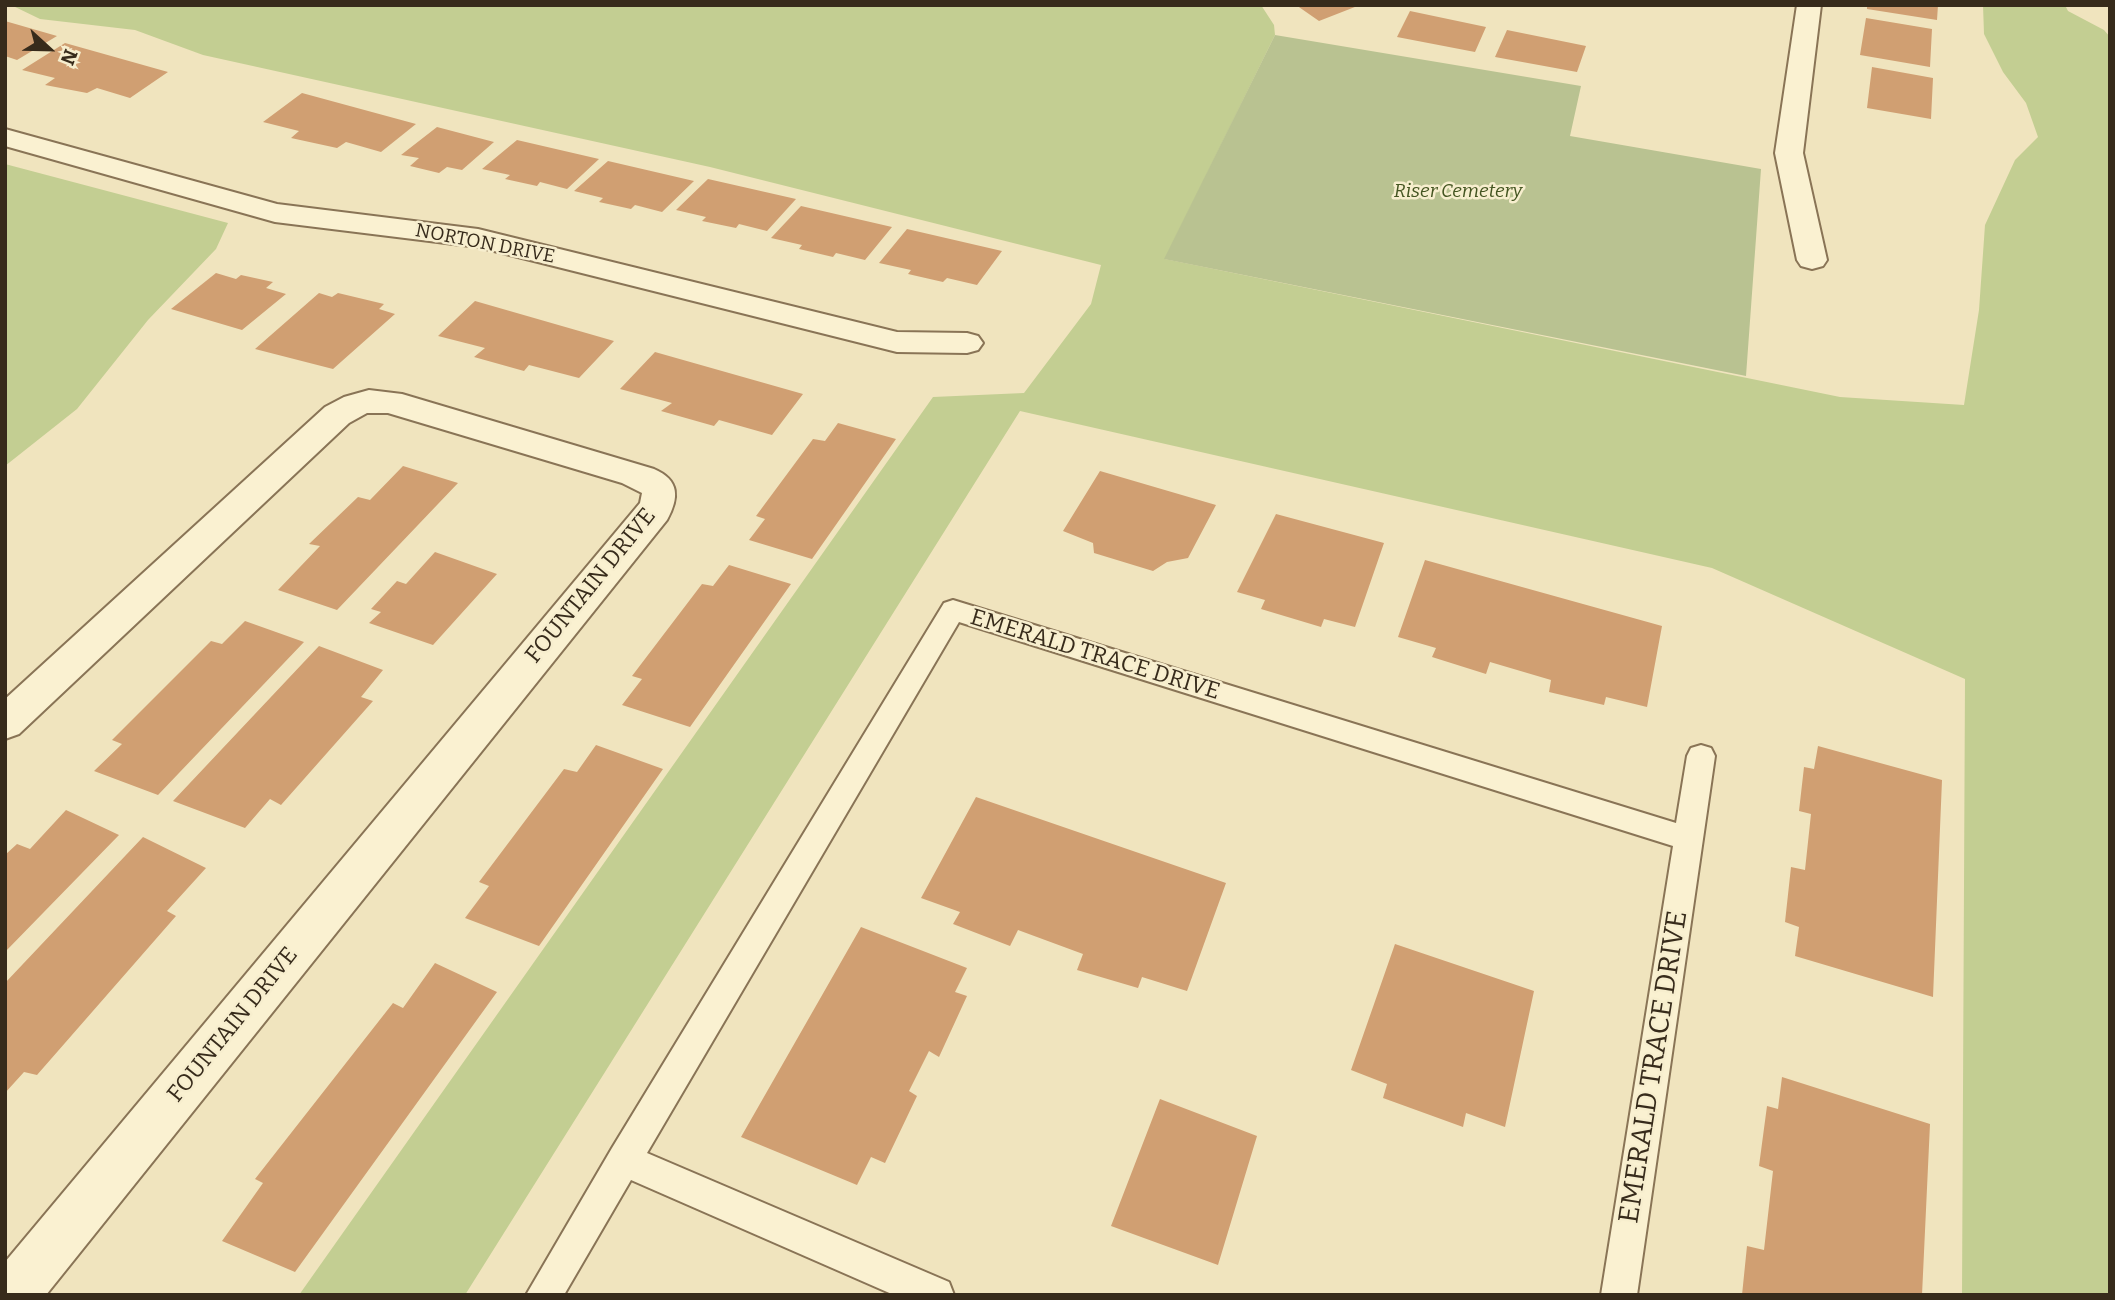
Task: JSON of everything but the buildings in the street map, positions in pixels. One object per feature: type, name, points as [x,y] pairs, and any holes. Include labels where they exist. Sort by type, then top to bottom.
[{"type":"street","points":[[1809,5],[1789,153],[1812,260]]},
{"type":"street","name":"NORTON DRIVE","points":[[5,137],[275,213],[451,233],[897,342],[967,344]]},
{"type":"street","name":"FOUNTAIN DRIVE","points":[[5,723],[337,415],[352,406],[372,401],[390,402],[634,475],[656,484],[660,490],[661,499],[654,511],[12,1295]]},
{"type":"lane","name":"EMERALD TRACE DRIVE","points":[[544,1295],[953,610],[1689,839]]},
{"type":"lane","name":"EMERALD TRACE DRIVE","points":[[1619,1295],[1701,756]]},
{"type":"lane","points":[[624,1160],[936,1295]]},
{"type":"green space","points":[[11,5],[1261,5],[1274,25],[1275,35],[1165,259],[1840,397],[1964,405],[1979,310],[1985,225],[2015,160],[2038,137],[2026,103],[2003,72],[1984,34],[1983,5],[2065,5],[2068,11],[2104,30],[2110,37],[2110,1295],[1962,1295],[1965,679],[1712,568],[1020,411],[465,1295],[299,1295],[933,397],[1024,393],[1091,304],[1101,265],[710,167],[203,55],[135,30],[40,19]]},
{"type":"green space","name":"Riser Cemetery","points":[[1275,35],[1581,86],[1570,136],[1761,169],[1746,376],[1164,259]]},
{"type":"green space","points":[[5,164],[228,223],[216,249],[148,320],[77,409],[5,466]]}]
